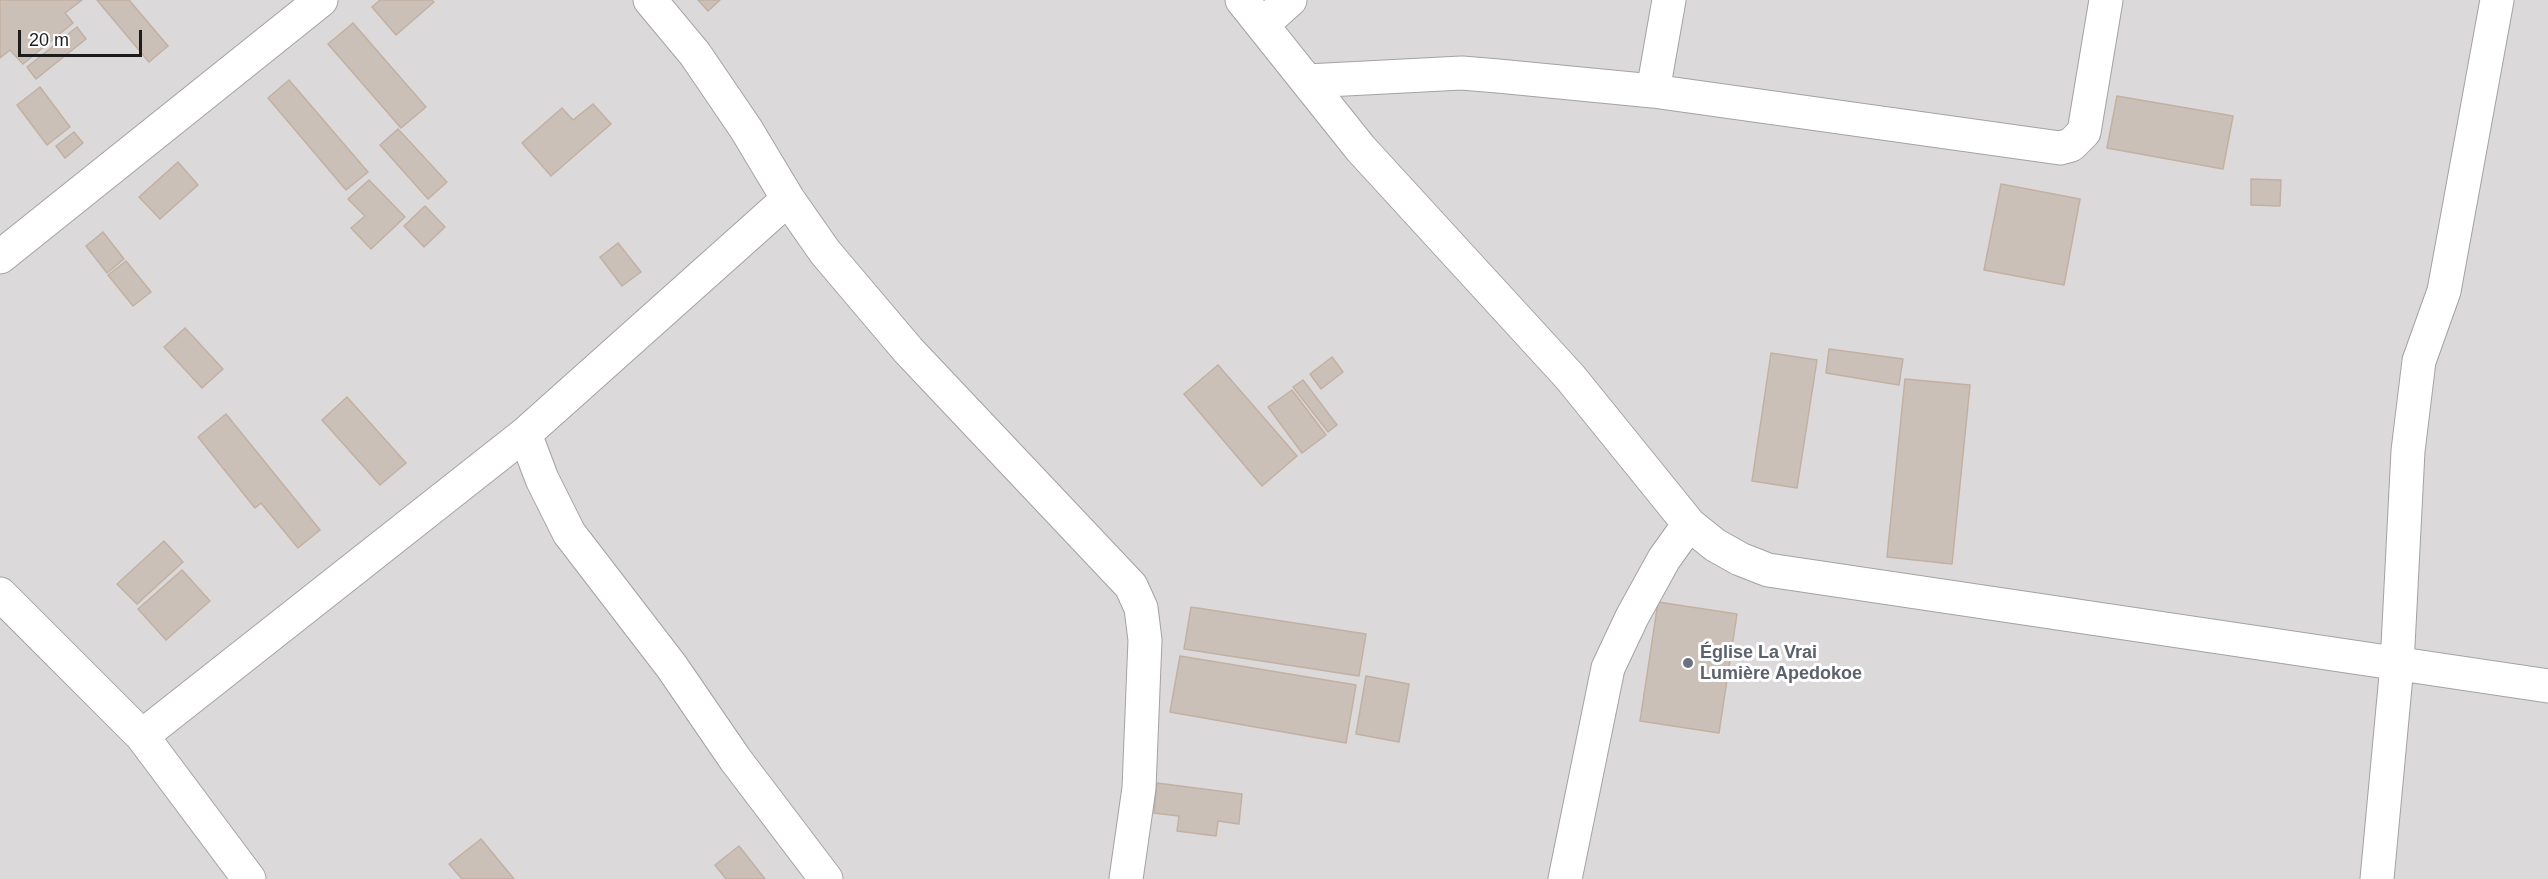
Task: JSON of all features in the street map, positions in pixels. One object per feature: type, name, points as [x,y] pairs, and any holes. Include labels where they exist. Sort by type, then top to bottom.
[{"type":"street","points":[[0,257],[321,0]]},
{"type":"street","points":[[650,0],[702,63],[746,129],[788,199],[825,252],[908,350],[1131,586],[1141,608],[1145,640],[1139,788],[1126,879]]},
{"type":"street","points":[[1242,0],[1361,150],[1570,377],[1689,524],[1715,545],[1740,560],[1768,570],[2548,686]]},
{"type":"street","points":[[1262,25],[1290,0]]},
{"type":"street","points":[[1653,91],[1669,0]]},
{"type":"street","points":[[1307,81],[1462,74],[1653,91],[2060,148],[2071,145],[2084,132],[2106,0]]},
{"type":"street","points":[[2377,879],[2397,664],[2408,451],[2419,361],[2444,291],[2497,0]]},
{"type":"street","points":[[142,736],[525,434],[788,199]]},
{"type":"street","points":[[525,434],[542,479],[569,533],[672,667],[735,759],[826,879]]},
{"type":"street","points":[[1564,879],[1608,668],[1632,617],[1664,560],[1689,524]]},
{"type":"street","points":[[0,594],[142,736],[249,879]]},
{"type":"shaded area","points":[[0,0],[2548,0],[2548,879],[0,879]]},
{"type":"building","points":[[0,0],[82,0],[65,13],[73,23],[23,64],[10,50],[0,58]]},
{"type":"building","points":[[97,0],[129,0],[168,46],[149,62]]},
{"type":"building","points":[[380,0],[432,0],[434,2],[396,35],[372,7]]},
{"type":"building","points":[[698,0],[720,0],[708,11]]},
{"type":"building","points":[[353,23],[426,107],[401,128],[328,44]]},
{"type":"building","points":[[77,27],[86,39],[36,79],[27,67]]},
{"type":"building","points":[[289,80],[368,172],[346,190],[268,98]]},
{"type":"building","points":[[40,87],[70,127],[47,145],[17,105]]},
{"type":"building","points":[[2117,96],[2233,116],[2223,169],[2107,148]]},
{"type":"building","points":[[593,104],[611,124],[551,176],[522,143],[562,108],[573,120]]},
{"type":"building","points":[[398,129],[447,182],[428,199],[380,145]]},
{"type":"building","points":[[74,132],[83,143],[65,158],[56,146]]},
{"type":"building","points":[[178,162],[198,185],[160,219],[139,197]]},
{"type":"building","points":[[2251,179],[2281,180],[2280,206],[2251,205]]},
{"type":"building","points":[[369,180],[405,217],[371,249],[351,228],[365,216],[348,199]]},
{"type":"building","points":[[2001,184],[2080,199],[2064,285],[1984,270]]},
{"type":"building","points":[[425,206],[445,227],[424,247],[404,226]]},
{"type":"building","points":[[103,232],[124,259],[107,273],[86,246]]},
{"type":"building","points":[[618,243],[641,272],[622,286],[600,257]]},
{"type":"building","points":[[126,261],[151,292],[133,306],[108,275]]},
{"type":"building","points":[[185,328],[223,369],[202,388],[164,347]]},
{"type":"building","points":[[1829,349],[1903,359],[1899,385],[1826,373]]},
{"type":"building","points":[[1771,353],[1817,360],[1797,488],[1752,481]]},
{"type":"building","points":[[1332,357],[1343,372],[1321,389],[1310,374]]},
{"type":"building","points":[[1218,365],[1297,456],[1262,486],[1184,394]]},
{"type":"building","points":[[1905,379],[1970,385],[1952,564],[1887,557]]},
{"type":"building","points":[[1303,380],[1337,425],[1328,432],[1293,387]]},
{"type":"building","points":[[1292,390],[1326,435],[1302,453],[1268,407]]},
{"type":"building","points":[[347,397],[406,463],[380,485],[322,420]]},
{"type":"building","points":[[226,414],[320,530],[298,548],[261,503],[255,508],[198,437]]},
{"type":"building","points":[[164,541],[183,562],[137,604],[117,584]]},
{"type":"building","points":[[182,570],[210,601],[166,640],[138,609]]},
{"type":"building","points":[[1658,602],[1737,614],[1719,733],[1640,721]]},
{"type":"building","points":[[1191,607],[1366,634],[1359,676],[1184,649]]},
{"type":"building","points":[[1180,656],[1356,685],[1346,743],[1170,712]]},
{"type":"building","points":[[1366,676],[1409,684],[1399,742],[1356,734]]},
{"type":"building","points":[[1157,783],[1242,794],[1239,824],[1218,821],[1216,836],[1177,831],[1179,816],[1154,813]]},
{"type":"building","points":[[481,839],[514,879],[462,879],[449,864]]},
{"type":"building","points":[[739,846],[765,879],[726,879],[715,865]]},
{"type":"place","name":"Église La Vrai Lumière Apedokoe","points":[[1688,663]]}]
